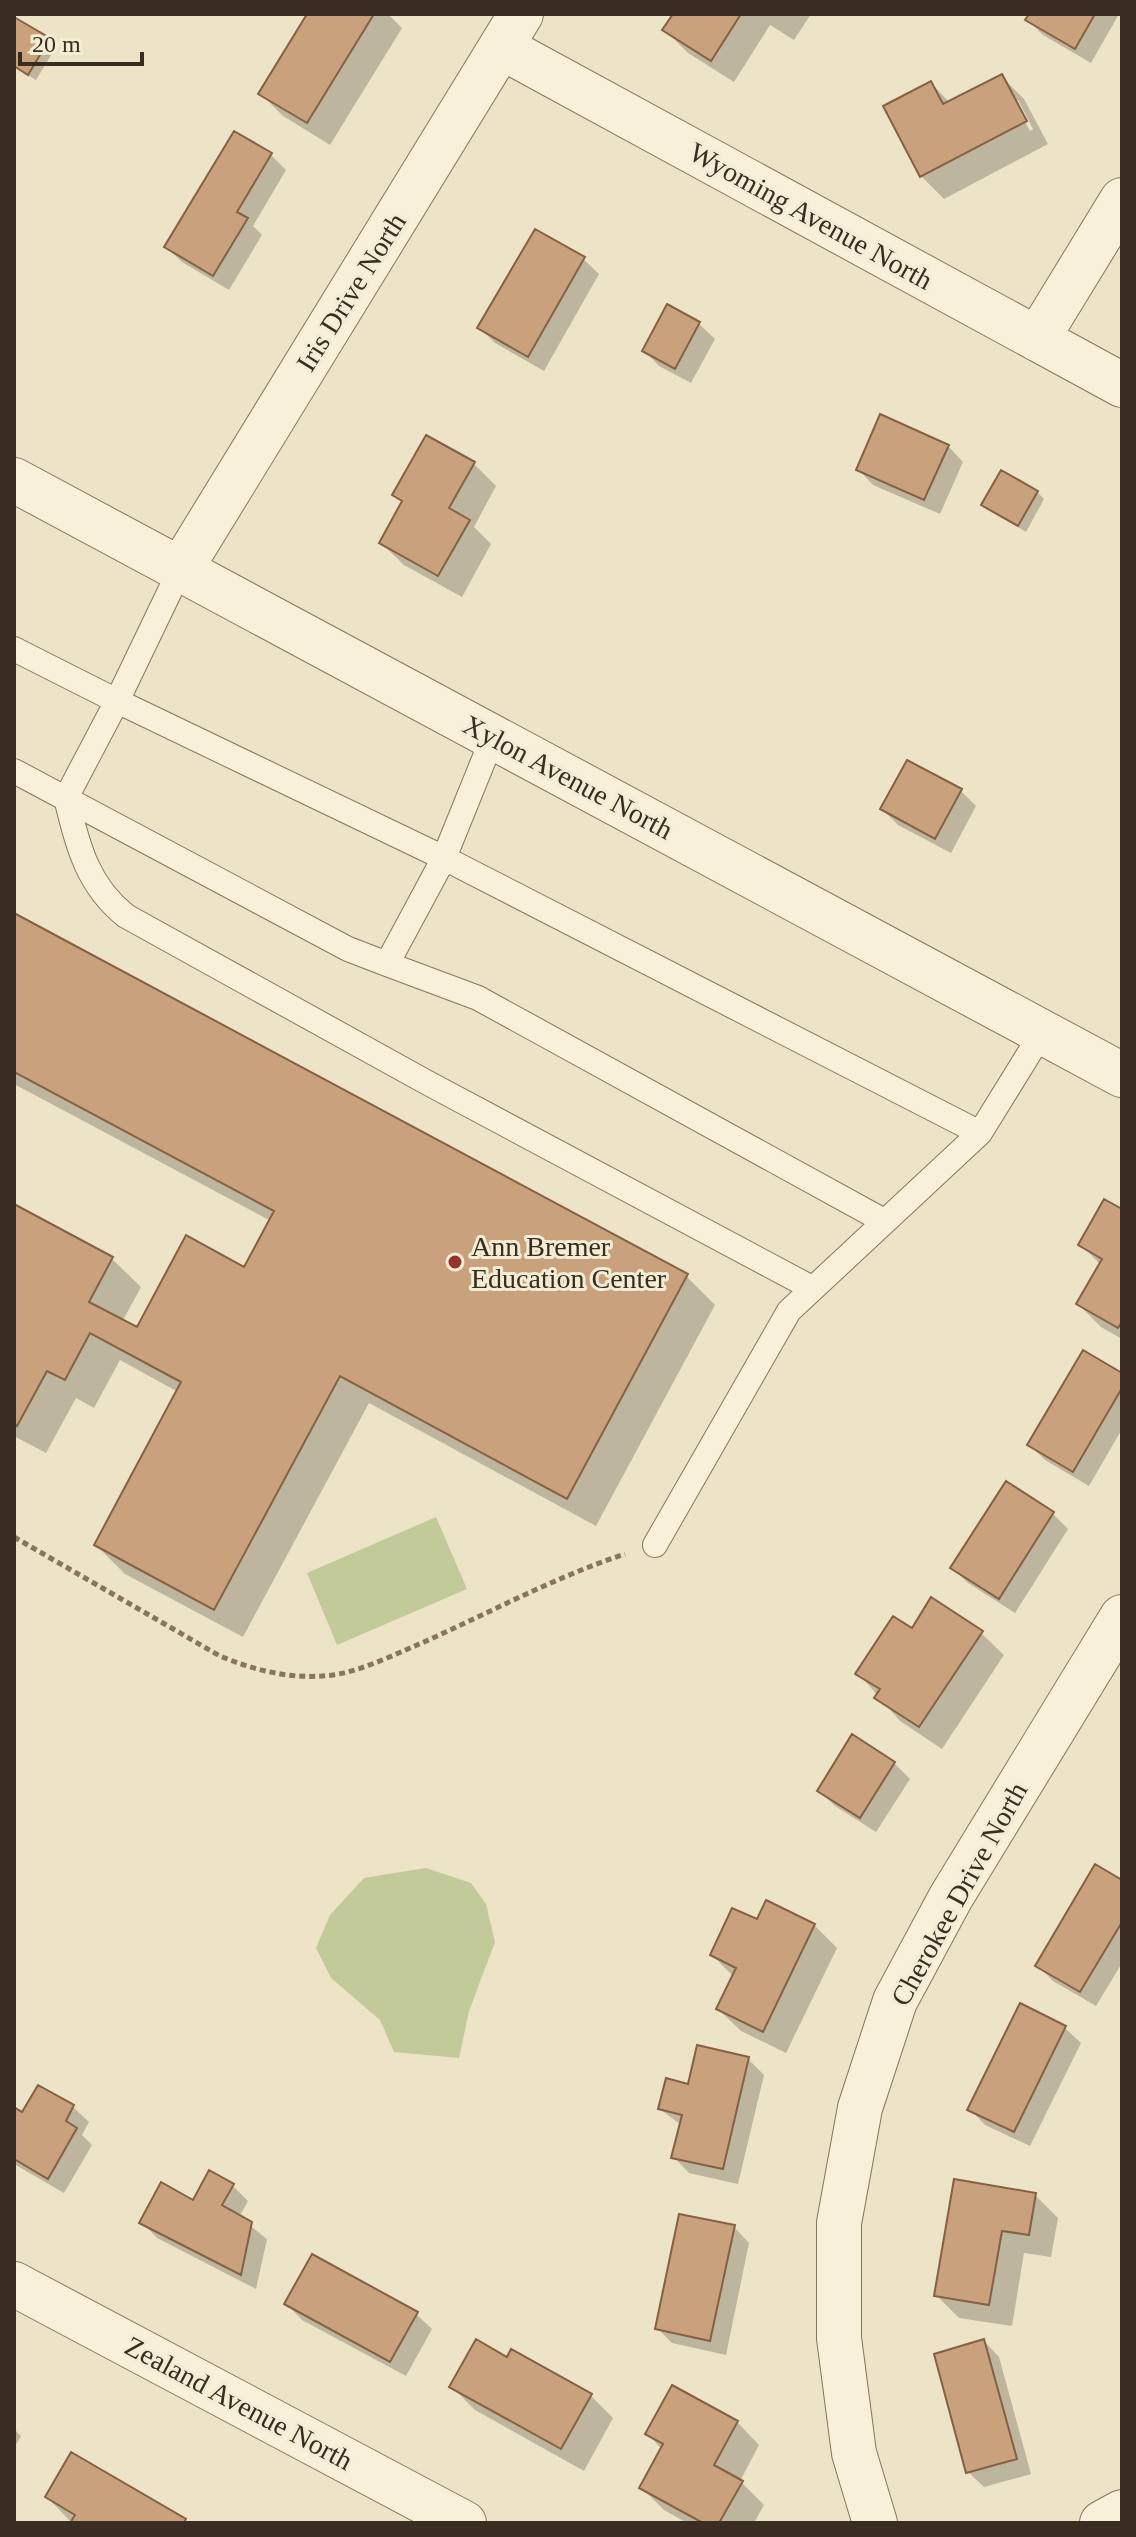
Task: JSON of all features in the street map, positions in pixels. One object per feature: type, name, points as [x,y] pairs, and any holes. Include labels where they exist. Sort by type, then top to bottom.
[{"type":"street","name":"Wyoming Avenue North","points":[[511,30],[1037,339],[1122,385]]},
{"type":"street","name":"Iris Drive North","points":[[180,570],[511,30]]},
{"type":"street","points":[[1037,339],[1122,200]]},
{"type":"street","name":"Xylon Avenue North","points":[[14,480],[1122,1075]]},
{"type":"street","name":"Cherokee Drive North","points":[[875,2523],[854,2453],[839,2338],[839,2223],[860,2108],[895,2001],[951,1897],[1122,1617]]},
{"type":"street","name":"Zealand Avenue North","points":[[14,2284],[464,2523]]},
{"type":"street","points":[[1102,2523],[1122,2512]]},
{"type":"lane","points":[[180,570],[66,798],[78,847],[104,898],[126,916],[426,1082],[810,1287]]},
{"type":"lane","points":[[14,649],[444,858],[980,1133]]},
{"type":"lane","points":[[387,964],[444,858],[493,737]]},
{"type":"lane","points":[[14,771],[348,949],[478,998],[884,1221]]},
{"type":"lane","points":[[655,1545],[789,1311],[810,1287],[980,1133],[1043,1031]]},
{"type":"path","points":[[14,1537],[220,1656],[249,1668],[293,1677],[334,1675],[376,1663],[569,1572],[655,1545]]},
{"type":"green space","points":[[436,1517],[467,1589],[337,1645],[307,1573]]},
{"type":"green space","points":[[426,1868],[471,1883],[486,1904],[495,1942],[469,2011],[459,2058],[394,2052],[380,2020],[331,1978],[316,1948],[330,1915],[364,1878]]},
{"type":"building","points":[[307,14],[374,14],[307,123],[258,94]]},
{"type":"building","points":[[673,14],[741,14],[711,61],[662,30]]},
{"type":"building","points":[[1029,14],[1095,14],[1075,49],[1025,20]]},
{"type":"building","points":[[14,17],[50,38],[28,75],[14,66]]},
{"type":"building","points":[[1002,74],[1027,121],[920,177],[883,106],[931,81],[943,104]]},
{"type":"building","points":[[234,131],[272,153],[237,212],[248,218],[213,276],[164,247]]},
{"type":"building","points":[[535,229],[585,257],[528,357],[477,328]]},
{"type":"building","points":[[667,304],[700,322],[675,369],[642,351]]},
{"type":"building","points":[[880,414],[949,445],[924,500],[856,470]]},
{"type":"building","points":[[426,435],[475,462],[449,508],[470,520],[438,576],[379,543],[402,501],[392,495]]},
{"type":"building","points":[[1001,470],[1038,491],[1018,526],[981,505]]},
{"type":"building","points":[[907,760],[962,789],[935,839],[880,809]]},
{"type":"building","name":"Ann Bremer Education Center","points":[[14,913],[688,1274],[567,1499],[340,1376],[214,1610],[94,1545],[181,1382],[90,1333],[65,1380],[47,1371],[17,1426],[14,1424],[14,1204],[113,1257],[89,1302],[137,1327],[186,1235],[244,1267],[274,1211],[14,1072]]},
{"type":"building","points":[[1104,1199],[1122,1209],[1122,1322],[1118,1328],[1076,1304],[1102,1259],[1078,1245]]},
{"type":"building","points":[[1083,1350],[1122,1373],[1122,1388],[1073,1472],[1027,1445]]},
{"type":"building","points":[[1006,1481],[1054,1512],[999,1599],[950,1568]]},
{"type":"building","points":[[931,1597],[983,1631],[919,1727],[874,1698],[880,1689],[855,1674],[893,1616],[912,1628]]},
{"type":"building","points":[[852,1734],[895,1762],[860,1818],[817,1791]]},
{"type":"building","points":[[1095,1864],[1122,1880],[1122,1922],[1080,1992],[1035,1966]]},
{"type":"building","points":[[766,1900],[815,1924],[763,2032],[716,2009],[736,1968],[710,1955],[732,1908],[757,1919]]},
{"type":"building","points":[[1020,2003],[1066,2026],[1014,2132],[967,2110]]},
{"type":"building","points":[[697,2045],[749,2057],[723,2169],[671,2158],[682,2115],[658,2109],[666,2078],[688,2084]]},
{"type":"building","points":[[38,2085],[74,2105],[66,2121],[77,2128],[48,2179],[14,2159],[14,2107],[22,2112]]},
{"type":"building","points":[[209,2170],[234,2184],[222,2205],[252,2222],[241,2275],[139,2223],[161,2182],[193,2200]]},
{"type":"building","points":[[954,2179],[1036,2193],[1029,2235],[1002,2231],[989,2305],[934,2296]]},
{"type":"building","points":[[679,2214],[735,2225],[710,2341],[655,2329]]},
{"type":"building","points":[[312,2254],[418,2312],[390,2362],[284,2304]]},
{"type":"building","points":[[476,2339],[507,2357],[511,2349],[592,2394],[561,2449],[449,2387]]},
{"type":"building","points":[[984,2339],[1017,2459],[966,2473],[934,2354]]},
{"type":"building","points":[[672,2385],[738,2421],[714,2465],[743,2481],[719,2523],[703,2523],[639,2488],[663,2444],[645,2434]]},
{"type":"building","points":[[71,2452],[186,2519],[184,2523],[70,2523],[75,2515],[45,2497]]},
{"type":"place","name":"Ann Bremer Education Center","points":[[455,1262]]}]
